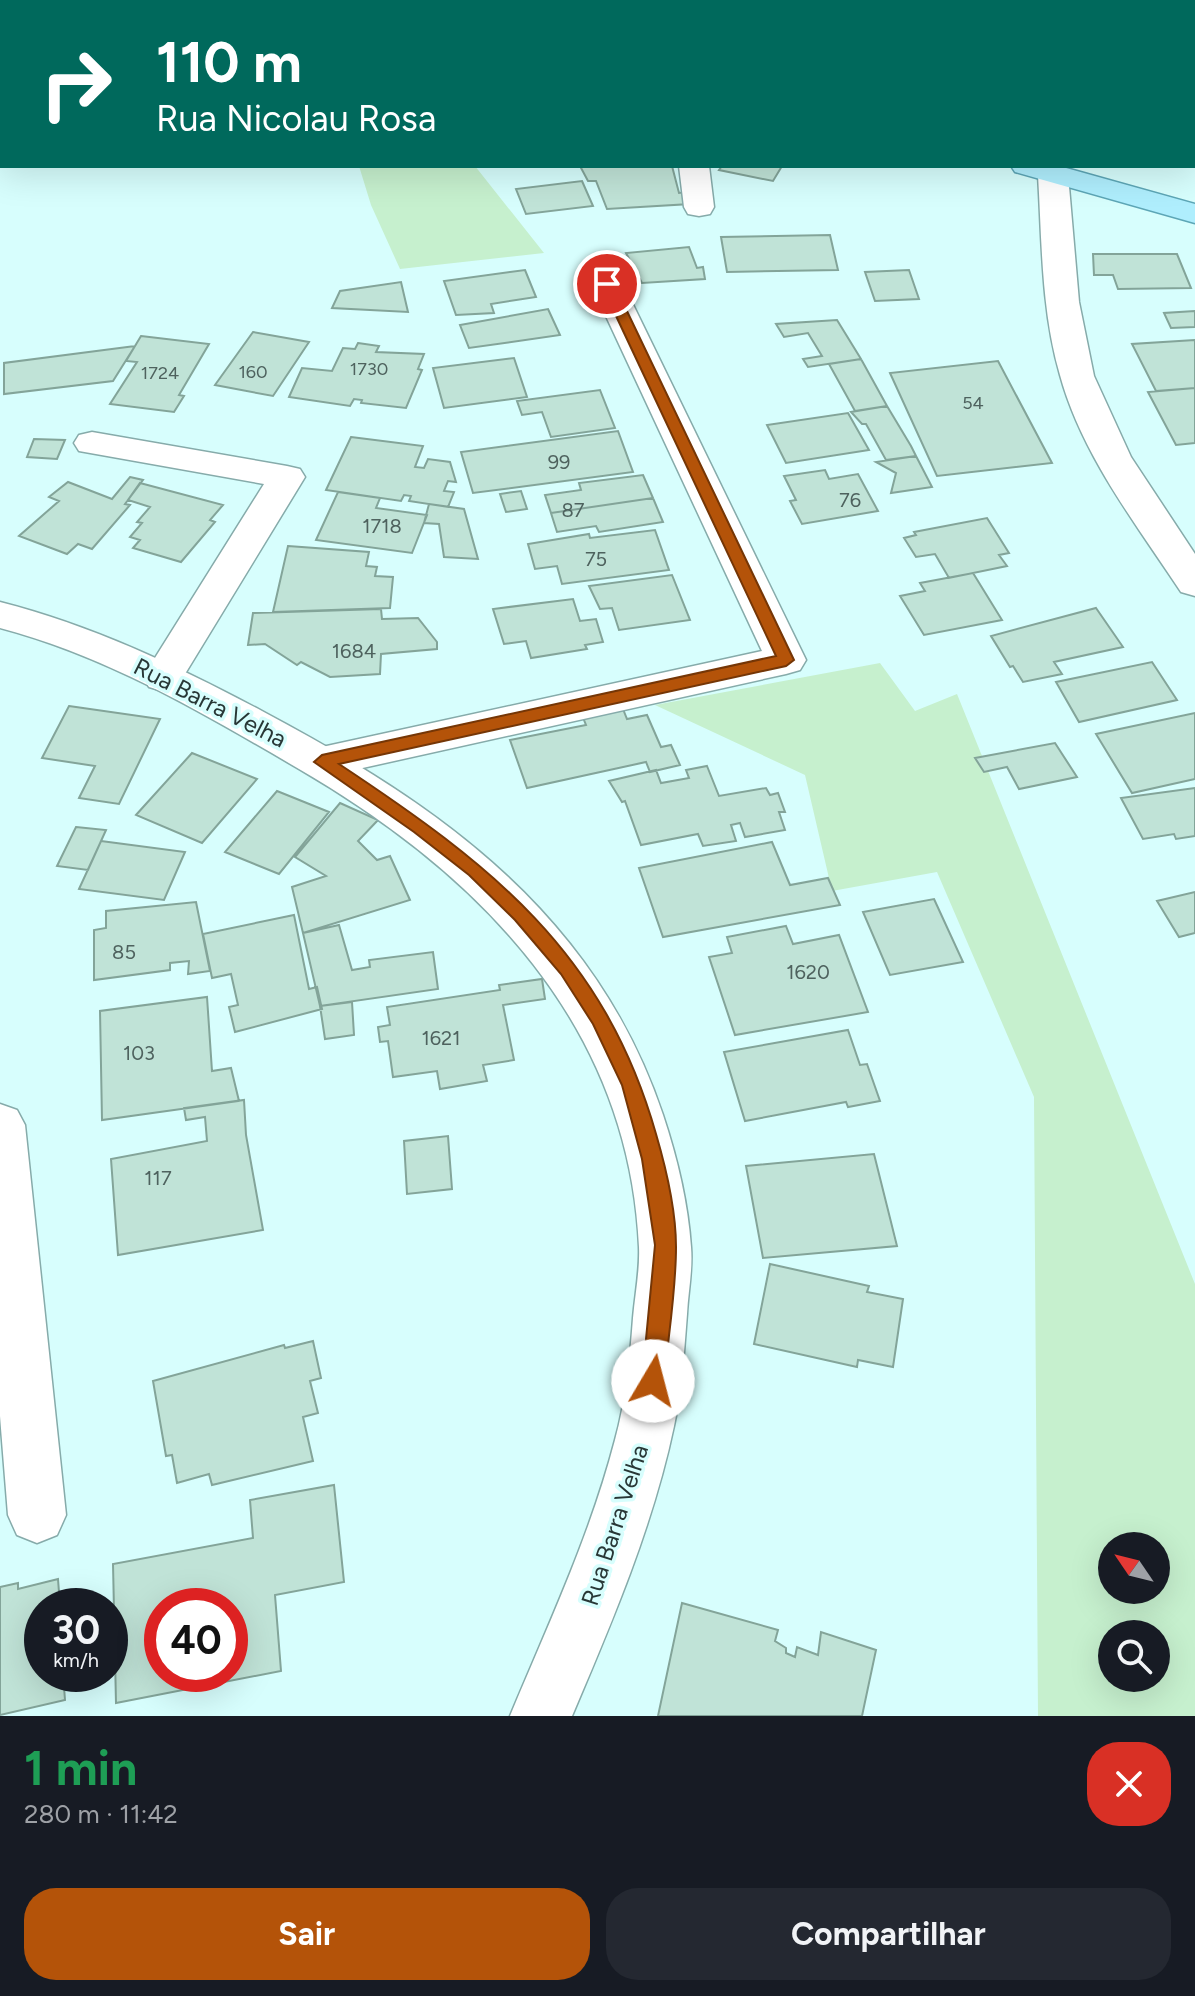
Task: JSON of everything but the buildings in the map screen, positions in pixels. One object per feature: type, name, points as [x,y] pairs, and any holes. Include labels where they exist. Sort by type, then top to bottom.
[{"type":"main road","points":[[1039,170],[1187,210]]},
{"type":"street","points":[[694,168],[699,207]]},
{"type":"street","points":[[1039,170],[1077,375],[1092,417],[1110,453],[1195,583]]},
{"type":"street","points":[[322,762],[786,660],[607,284]]},
{"type":"street","points":[[92,443],[287,477],[163,677]]},
{"type":"street","name":"Rua Barra Velha","points":[[0,615],[47,625],[163,677],[322,762],[421,827],[476,870],[521,915],[568,969],[600,1019],[632,1085],[653,1159],[665,1245],[658,1353],[644,1437],[620,1524],[590,1606],[541,1716]]},
{"type":"street","points":[[0,1125],[37,1515]]},
{"type":"green space","points":[[360,168],[477,168],[544,253],[400,269],[371,205]]},
{"type":"green space","points":[[880,663],[915,711],[957,694],[1195,1284],[1195,1716],[1038,1716],[1034,1097],[937,872],[832,891],[805,775],[655,705]]},
{"type":"route","points":[[607,284],[786,660],[322,762],[421,827],[476,870],[568,969],[600,1019],[632,1085],[653,1159],[665,1245],[658,1353],[653,1381]]}]
